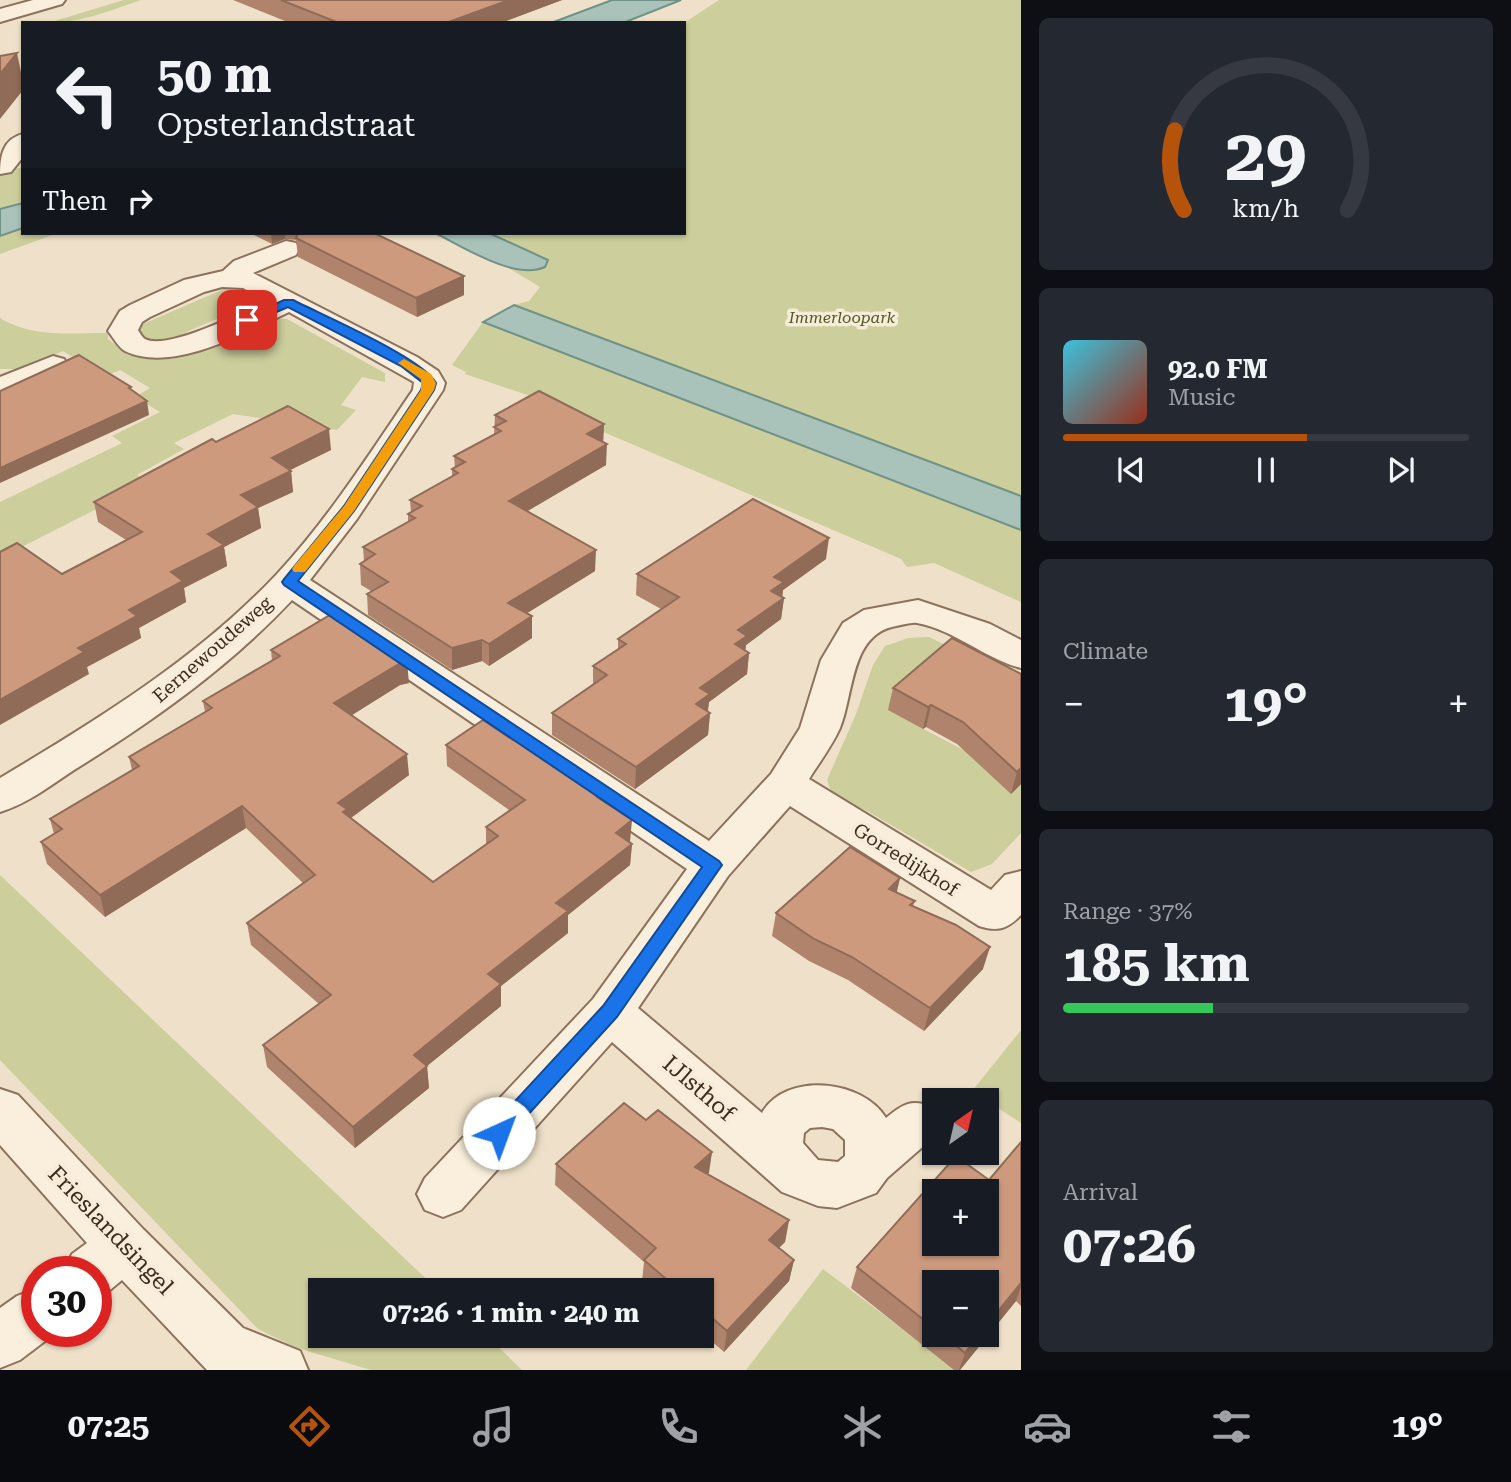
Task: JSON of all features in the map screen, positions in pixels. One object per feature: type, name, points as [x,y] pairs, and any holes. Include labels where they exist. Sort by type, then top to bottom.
[{"type":"street","points":[[0,16],[55,0]]},
{"type":"street","points":[[2,167],[21,143]]},
{"type":"street","points":[[286,249],[244,267],[231,278],[206,282],[140,311],[125,323],[123,331],[125,337],[136,345],[148,349],[173,350],[288,302]]},
{"type":"street","name":"Eernewoudeweg","points":[[0,797],[149,703],[214,651],[289,582],[349,508],[428,390],[430,383],[426,377],[406,363],[251,281],[231,278]]},
{"type":"street","points":[[0,388],[53,365]]},
{"type":"street","points":[[289,582],[713,865]]},
{"type":"street","points":[[443,1194],[610,1012],[713,865],[786,784],[820,728],[840,660],[856,631],[877,618],[918,611],[977,632],[1021,656]]},
{"type":"street","name":"Gorredijkhof","points":[[786,784],[995,914],[1021,887]]},
{"type":"street","name":"IJlsthof","points":[[610,1012],[800,1176],[818,1183],[836,1185],[858,1177],[872,1161],[917,1122]]},
{"type":"street","points":[[788,1164],[778,1144],[782,1125],[795,1110],[817,1105],[840,1109],[860,1121],[872,1140],[872,1161]]},
{"type":"street","name":"Frieslandsingel","points":[[0,1110],[105,1256]]},
{"type":"street","name":"Frieslandsingel","points":[[112,1263],[236,1359],[280,1370]]},
{"type":"street","points":[[0,1341],[21,1326]]},
{"type":"green space","points":[[124,0],[141,0],[84,18],[55,21]]},
{"type":"green space","name":"Immerloopark","points":[[719,0],[1021,0],[1021,602],[934,563],[907,567],[901,559],[573,419],[572,410],[465,374],[466,372],[452,365],[483,322],[505,330],[522,308],[514,305],[529,301],[540,287],[453,235],[686,235],[686,22]]},
{"type":"green space","points":[[21,168],[21,204],[0,209],[0,169]]},
{"type":"green space","points":[[21,229],[21,235],[52,235],[0,254],[0,236]]},
{"type":"green space","points":[[231,286],[255,294],[257,306],[251,311],[231,313],[186,332],[187,340],[155,343],[141,338],[136,327]]},
{"type":"green space","points":[[0,318],[39,332],[108,333],[108,339],[127,351],[137,355],[170,359],[192,355],[268,319],[287,319],[385,373],[385,382],[362,377],[341,405],[356,410],[337,430],[233,414],[174,443],[184,449],[137,475],[148,483],[0,558],[0,502],[122,443],[112,436],[160,412],[135,397],[150,388],[120,370],[104,377],[63,351],[22,369],[0,369]]},
{"type":"green space","points":[[929,637],[972,658],[916,725],[1021,780],[1021,833],[992,864],[971,872],[869,812],[832,794],[827,780],[856,714],[873,665],[885,646],[908,638]]},
{"type":"green space","points":[[0,875],[425,1278],[308,1278],[308,1348],[499,1348],[522,1370],[371,1370],[294,1347],[258,1329],[0,1060]]},
{"type":"green space","points":[[1021,1030],[1021,1123],[999,1109],[999,1088],[974,1088]]},
{"type":"green space","points":[[823,1269],[922,1344],[922,1347],[926,1347],[957,1370],[746,1370]]},
{"type":"water","points":[[612,0],[681,0],[628,21],[556,21]]},
{"type":"water","points":[[21,204],[21,229],[0,236],[0,209]]},
{"type":"water","points":[[439,235],[493,235],[548,260],[545,267],[519,269],[504,266]]},
{"type":"water","points":[[514,305],[1021,496],[1021,530],[483,322]]},
{"type":"building","points":[[281,0],[509,0],[451,21],[334,21]]},
{"type":"building","points":[[17,53],[0,74],[0,56]]},
{"type":"building","points":[[297,235],[378,235],[464,276],[416,298],[296,238]]},
{"type":"building","points":[[79,355],[131,387],[129,388],[147,401],[0,468],[0,391]]},
{"type":"building","points":[[539,391],[604,424],[587,434],[607,444],[509,501],[596,550],[508,603],[532,616],[489,644],[482,640],[452,648],[367,594],[388,582],[360,564],[375,554],[363,547],[415,518],[408,514],[422,506],[410,500],[458,473],[452,469],[465,462],[454,456],[501,431],[494,427],[506,421],[495,415]]},
{"type":"building","points":[[288,406],[329,429],[272,458],[291,471],[241,495],[258,507],[208,534],[224,545],[171,572],[183,581],[129,610],[137,616],[78,648],[84,652],[0,700],[0,552],[17,543],[62,574],[142,532],[94,502],[212,439],[216,442]]},
{"type":"building","points":[[753,499],[829,538],[774,577],[784,582],[771,591],[784,598],[738,630],[747,636],[735,644],[749,653],[700,688],[710,694],[696,704],[710,713],[636,767],[552,713],[607,675],[593,666],[626,644],[618,639],[679,597],[637,574]]},
{"type":"building","points":[[335,612],[407,661],[334,703],[407,754],[338,803],[347,809],[343,812],[433,882],[498,836],[486,827],[525,800],[446,745],[483,720],[513,740],[519,736],[603,792],[597,797],[632,820],[616,833],[632,844],[556,903],[568,911],[488,974],[501,984],[414,1055],[427,1066],[353,1127],[263,1045],[331,995],[247,923],[315,875],[242,806],[100,895],[41,842],[62,829],[50,819],[139,766],[129,757],[212,708],[203,701],[280,656],[271,650]]},
{"type":"building","points":[[952,638],[1021,674],[1021,768],[1017,772],[963,722],[893,688]]},
{"type":"building","points":[[850,847],[900,878],[889,889],[915,901],[910,905],[956,925],[990,947],[930,1008],[852,957],[814,939],[776,913]]},
{"type":"building","points":[[624,1103],[646,1120],[658,1110],[712,1152],[695,1167],[789,1220],[769,1240],[794,1260],[727,1331],[714,1320],[714,1278],[665,1278],[644,1260],[656,1248],[556,1164]]},
{"type":"building","points":[[1021,1142],[1021,1283],[999,1310],[999,1270],[922,1270],[922,1318],[857,1267],[922,1194],[922,1256],[999,1256],[999,1179],[990,1179]]},
{"type":"building","points":[[947,1166],[970,1166],[988,1179],[935,1179]]},
{"type":"building","points":[[958,1347],[970,1347],[965,1353]]},
{"type":"slow traffic","points":[[300,569],[349,508],[428,390],[430,383],[426,377],[404,363]]},
{"type":"route","points":[[247,320],[288,302],[406,363],[430,383],[428,390],[349,508],[289,582],[713,865],[610,1012],[499,1133]]}]
